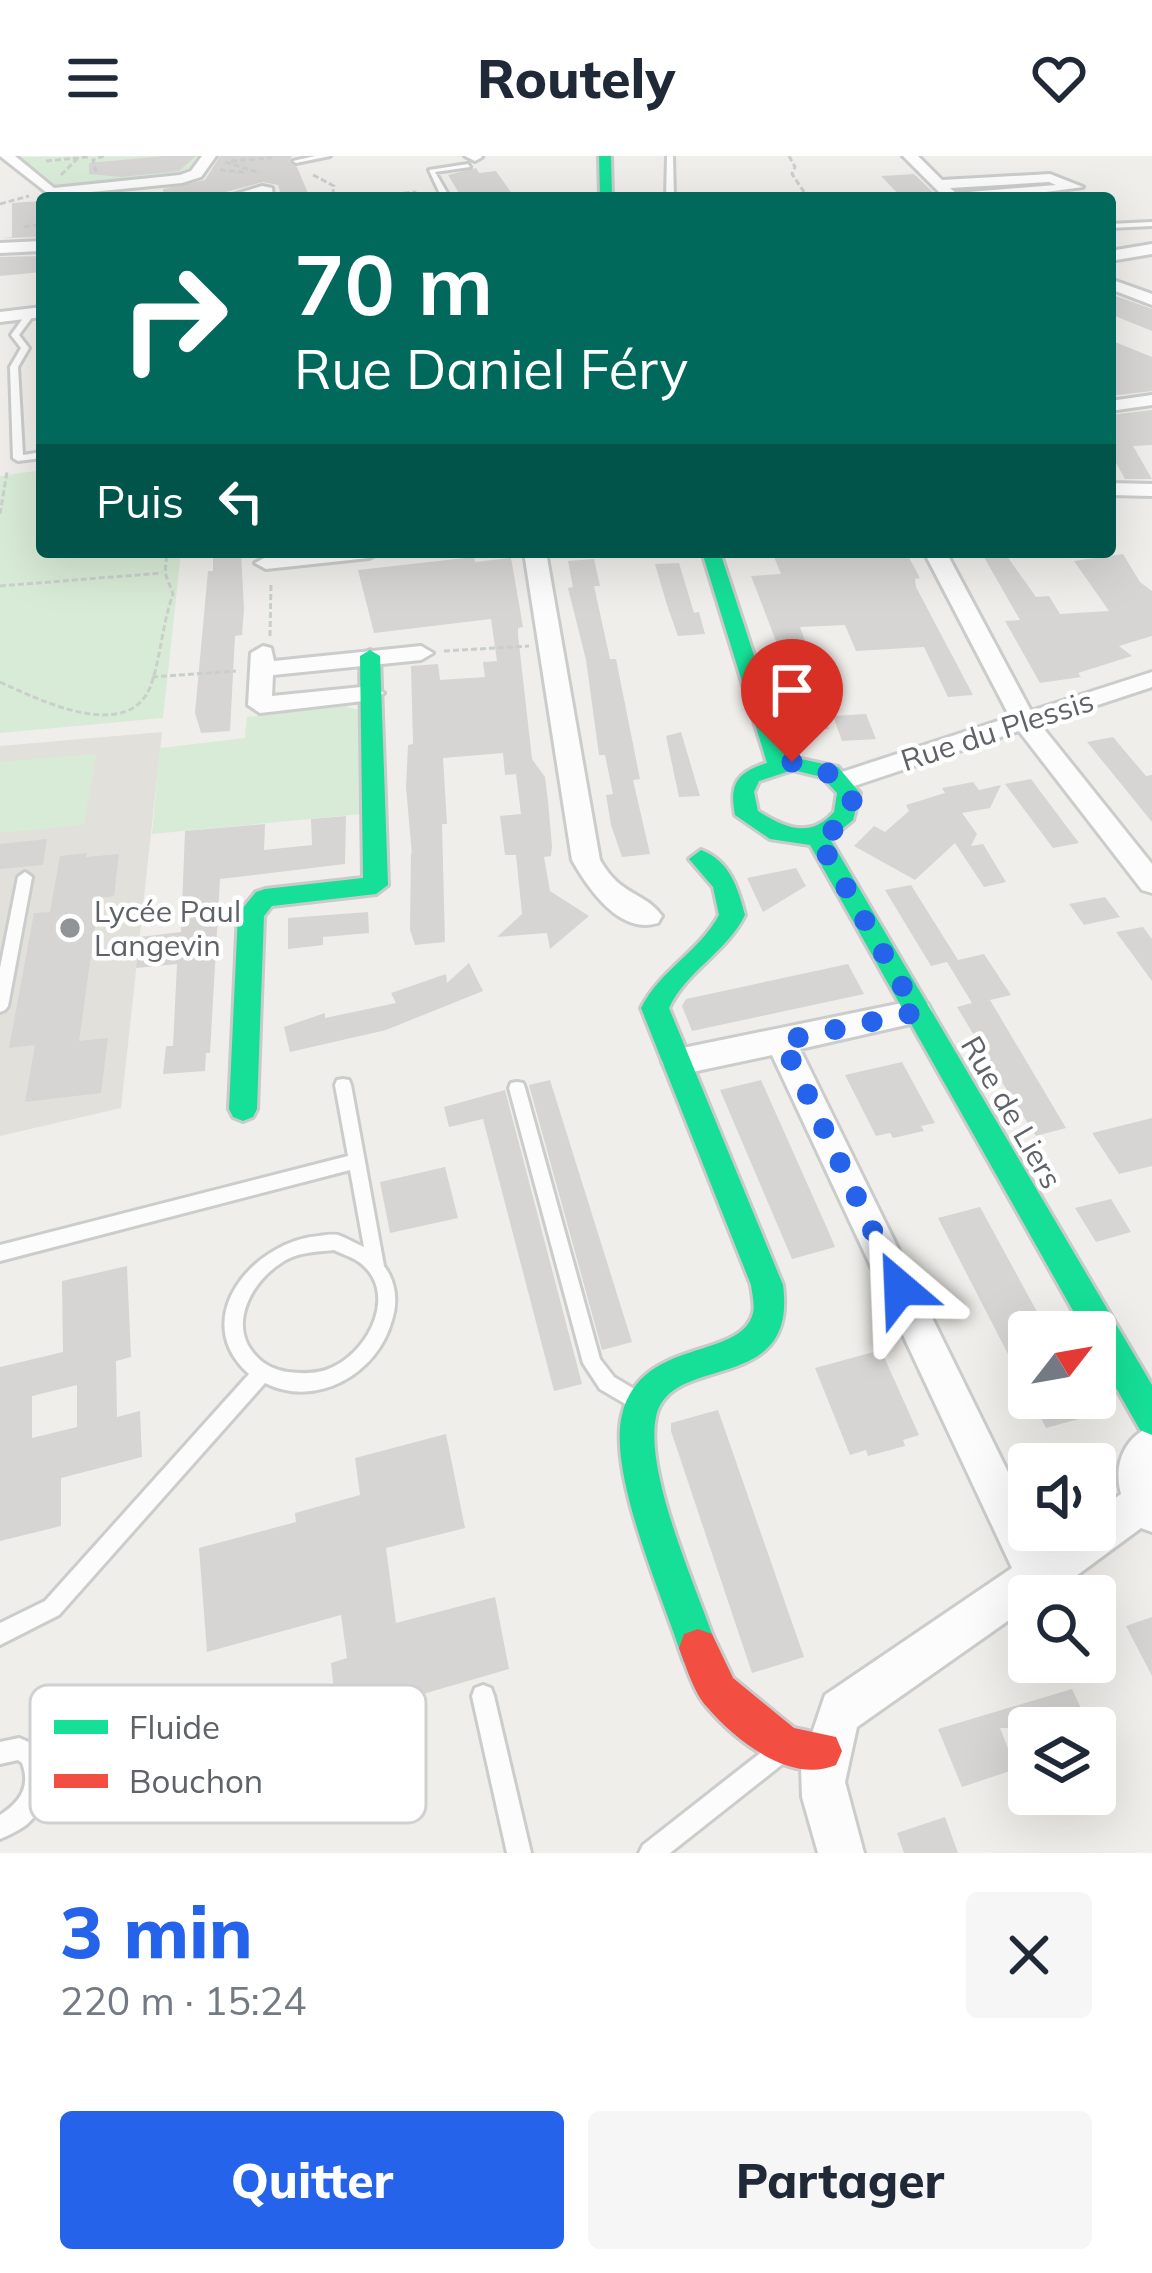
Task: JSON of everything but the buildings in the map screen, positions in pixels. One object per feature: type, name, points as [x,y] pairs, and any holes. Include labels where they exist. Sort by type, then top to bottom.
[{"type":"street","points":[[605,156],[606,192]]},
{"type":"street","points":[[910,156],[947,192]]},
{"type":"street","points":[[0,172],[14,163],[53,190],[133,191],[196,174],[212,161]]},
{"type":"street","points":[[939,184],[1050,178],[1076,187],[1020,192]]},
{"type":"street","points":[[0,248],[36,246]]},
{"type":"street","points":[[1116,255],[1152,249]]},
{"type":"street","points":[[0,316],[36,314]]},
{"type":"street","points":[[1116,405],[1152,400]]},
{"type":"street","points":[[1116,489],[1152,490]]},
{"type":"street","points":[[266,564],[318,558]]},
{"type":"street","points":[[536,558],[591,877],[604,892],[648,916]]},
{"type":"street","points":[[714,558],[778,763]]},
{"type":"street","points":[[938,558],[1025,722],[1152,883]]},
{"type":"street","points":[[372,693],[260,705],[262,661],[421,653]]},
{"type":"street","points":[[243,1109],[251,914],[265,898],[376,885],[370,656]]},
{"type":"street","name":"Rue du Plessis","points":[[842,781],[1152,680]]},
{"type":"street","points":[[778,763],[806,763],[842,781],[853,807],[848,820],[817,837],[770,832],[746,815],[739,792],[752,773],[778,763]]},
{"type":"street","name":"Rue de Liers","points":[[817,837],[1152,1418]]},
{"type":"street","points":[[701,859],[724,881],[734,912],[724,935],[669,975],[657,992],[656,1008],[767,1285],[769,1320],[755,1339],[674,1368],[641,1405],[635,1430],[637,1455],[703,1665],[719,1692],[804,1749],[841,1853]]},
{"type":"street","points":[[678,1062],[917,1012]]},
{"type":"street","points":[[782,1041],[1037,1575]]},
{"type":"street","points":[[1043,1575],[1148,1507],[1136,1468],[1152,1445]]},
{"type":"street","points":[[804,1749],[841,1711],[1008,1598]]},
{"type":"lane","points":[[296,161],[327,156]]},
{"type":"lane","points":[[670,156],[670,192]]},
{"type":"lane","points":[[442,192],[430,171],[472,160]]},
{"type":"lane","points":[[1116,226],[1152,224]]},
{"type":"lane","points":[[36,314],[15,335],[25,348],[14,367],[18,458],[36,456]]},
{"type":"lane","points":[[0,1006],[25,877]]},
{"type":"lane","points":[[343,1085],[376,1265],[388,1294],[384,1326],[349,1369],[314,1382],[296,1383],[263,1372],[250,1362],[236,1333],[238,1300],[256,1270],[284,1249],[319,1240],[351,1246],[376,1265]]},
{"type":"lane","points":[[517,1088],[592,1363],[607,1383],[641,1405]]},
{"type":"lane","points":[[0,1253],[357,1161]]},
{"type":"lane","points":[[0,1634],[52,1608],[263,1372]]},
{"type":"lane","points":[[483,1696],[519,1853]]},
{"type":"lane","points":[[0,1753],[19,1749],[30,1755]]},
{"type":"lane","points":[[651,1853],[804,1749]]},
{"type":"lane","points":[[0,1827],[27,1809],[30,1801]]},
{"type":"path","points":[[789,156],[795,167],[792,174],[804,192]]},
{"type":"path","points":[[53,190],[76,157]]},
{"type":"path","points":[[14,163],[89,158]]},
{"type":"path","points":[[212,161],[272,158]]},
{"type":"path","points":[[212,161],[275,175]]},
{"type":"path","points":[[212,161],[256,173]]},
{"type":"path","points":[[301,173],[328,180],[333,192]]},
{"type":"path","points":[[0,204],[36,194]]},
{"type":"path","points":[[0,514],[7,477]]},
{"type":"path","points":[[0,682],[78,713],[124,712],[142,701],[173,594],[164,573],[166,558]]},
{"type":"path","points":[[266,564],[272,582],[271,613]]},
{"type":"path","points":[[0,586],[164,573]]},
{"type":"path","points":[[421,653],[550,645]]},
{"type":"path","points":[[152,677],[262,661]]},
{"type":"shaded area","name":"Lycée Paul Langevin","points":[[162,732],[121,1108],[0,1136],[0,746]]},
{"type":"green space","points":[[200,156],[186,174],[59,188],[20,157]]},
{"type":"green space","points":[[36,471],[36,558],[180,558],[163,718],[0,733],[0,476]]},
{"type":"green space","points":[[346,706],[358,710],[363,814],[152,834],[160,748],[245,738],[247,717]]},
{"type":"green space","points":[[96,754],[84,825],[0,833],[0,762]]},
{"type":"traffic: fast","points":[[605,156],[606,192]]},
{"type":"traffic: fast","points":[[713,558],[778,763]]},
{"type":"traffic: fast","points":[[243,1109],[251,914],[265,898],[376,885],[370,656]]},
{"type":"traffic: fast","points":[[792,762],[830,772],[848,793],[845,815],[827,832],[792,837],[747,815],[742,792],[750,776],[792,762]]},
{"type":"traffic: fast","points":[[817,837],[1152,1418]]},
{"type":"traffic: fast","points":[[698,1648],[648,1496],[637,1437],[639,1415],[648,1394],[662,1380],[739,1350],[755,1339],[767,1322],[769,1308],[767,1285],[655,1008],[671,981],[716,940],[732,915],[725,884],[701,859]]},
{"type":"traffic: jam","points":[[698,1648],[719,1692],[786,1747],[822,1751]]},
{"type":"place","name":"Lycée Paul Langevin","points":[[70,928]]},
{"type":"route","points":[[792,762],[832,773],[851,794],[848,820],[817,837],[917,1012],[782,1041],[900,1288]]}]
